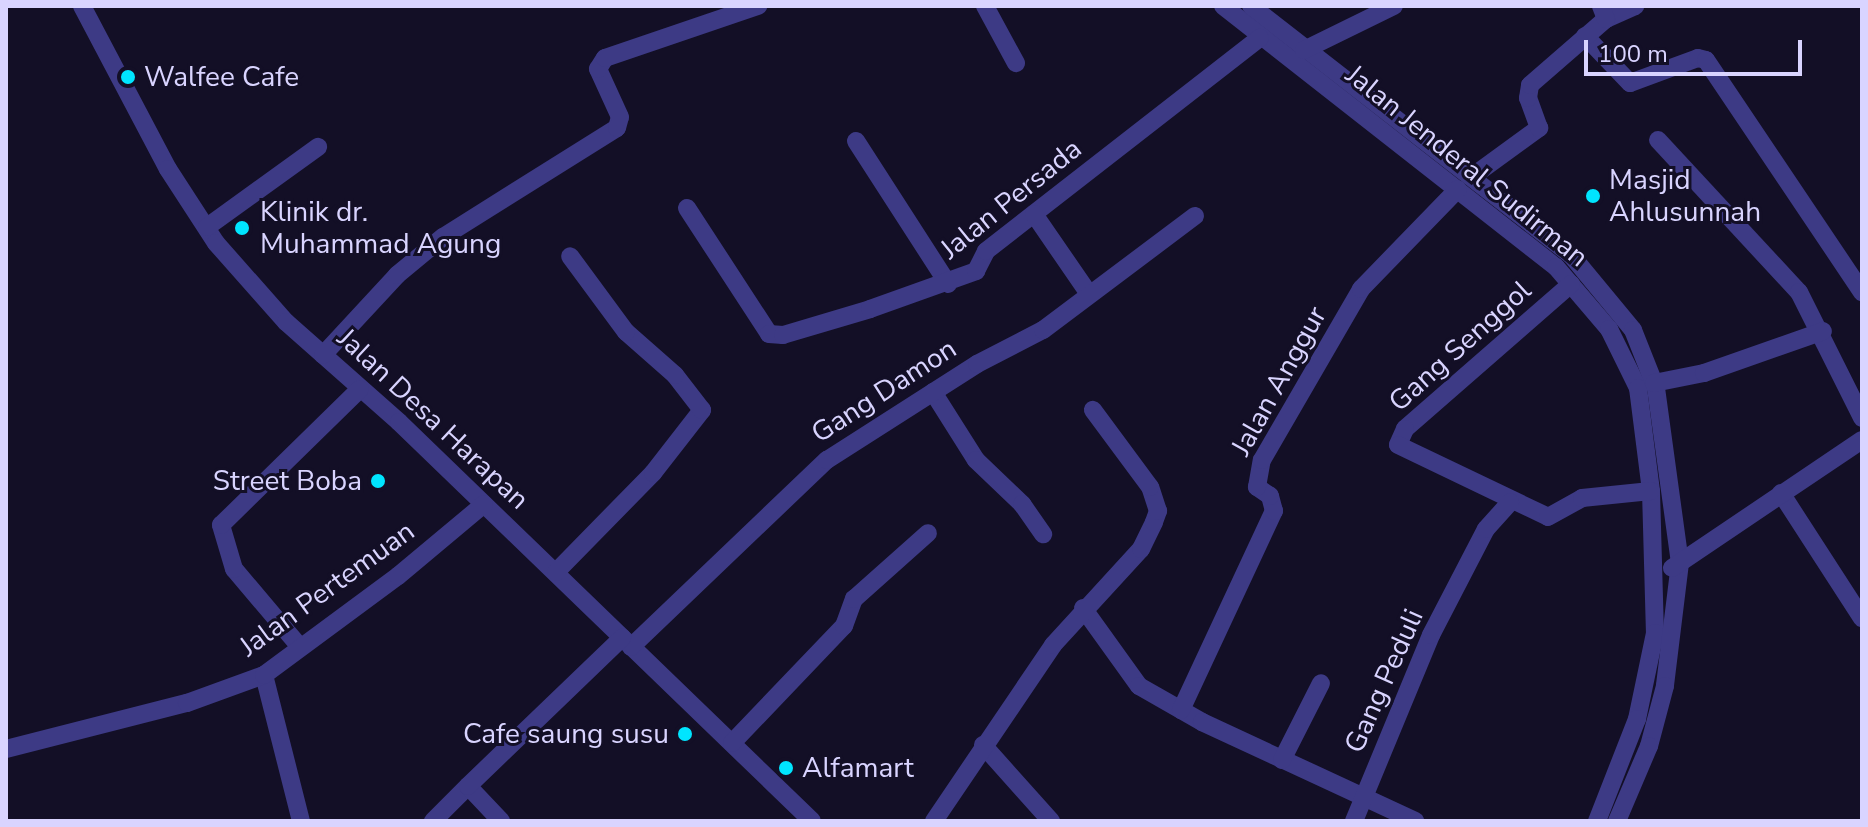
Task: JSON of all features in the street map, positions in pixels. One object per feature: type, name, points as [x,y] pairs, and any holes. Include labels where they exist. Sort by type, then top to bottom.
[{"type":"street","name":"Jalan Desa Harapan","points":[[82,6],[121,88],[207,227],[286,322],[556,572],[812,821]]},
{"type":"street","points":[[323,355],[397,275],[443,237],[619,126],[600,75],[605,58],[700,15],[758,6]]},
{"type":"street","points":[[985,6],[1016,63]]},
{"type":"street","name":"Jalan Jenderal Sudirman","points":[[1223,6],[1260,38],[1458,189],[1571,284],[1609,329],[1638,388],[1651,491],[1656,578],[1655,633],[1637,719],[1597,821]]},
{"type":"street","name":"Jalan Jenderal Sudirman","points":[[1251,6],[1571,255],[1605,290],[1633,330],[1654,383],[1680,563],[1665,686],[1649,746],[1617,821]]},
{"type":"street","points":[[1304,50],[1394,6]]},
{"type":"street","points":[[1473,176],[1539,128],[1528,98],[1530,85],[1585,36],[1603,12],[1635,6]]},
{"type":"street","points":[[1585,36],[1630,83],[1698,58],[1706,60],[1862,292]]},
{"type":"street","name":"Jalan Persada","points":[[687,208],[769,334],[783,335],[948,284],[976,271],[986,251],[1260,38]]},
{"type":"street","points":[[1658,140],[1799,292],[1823,331],[1862,418]]},
{"type":"street","points":[[856,141],[948,284]]},
{"type":"street","points":[[207,227],[318,147]]},
{"type":"street","name":"Jalan Anggur","points":[[1181,710],[1274,511],[1270,496],[1257,487],[1262,460],[1361,289],[1458,189]]},
{"type":"street","points":[[1034,214],[1089,294]]},
{"type":"street","name":"Gang Damon","points":[[433,821],[751,526],[827,460],[933,392],[1043,330],[1195,216]]},
{"type":"street","points":[[556,572],[653,473],[702,410],[675,375],[626,332],[570,256]]},
{"type":"street","name":"Gang Senggol","points":[[1510,502],[1398,445],[1405,429],[1571,284]]},
{"type":"street","points":[[1654,383],[1704,373],[1823,331]]},
{"type":"street","points":[[300,647],[234,569],[221,525],[360,389]]},
{"type":"street","points":[[933,392],[976,460],[1022,504],[1043,534]]},
{"type":"street","points":[[934,821],[983,745],[1083,608],[1141,549],[1158,511],[1150,487],[1093,410]]},
{"type":"street","points":[[1656,578],[1862,440]]},
{"type":"street","points":[[1510,502],[1553,517],[1582,498],[1651,491]]},
{"type":"street","points":[[1781,493],[1862,618]]},
{"type":"street","name":"Gang Peduli","points":[[1354,821],[1431,635],[1470,566],[1486,529],[1510,502]]},
{"type":"street","name":"Jalan Pertemuan","points":[[6,749],[187,703],[264,675],[398,576],[484,504]]},
{"type":"street","points":[[732,743],[844,626],[854,599],[928,533]]},
{"type":"street","points":[[1083,608],[1139,686],[1282,760],[1415,821]]},
{"type":"street","points":[[264,675],[301,821]]},
{"type":"street","points":[[1282,760],[1321,683]]},
{"type":"street","points":[[983,745],[1051,821]]},
{"type":"street","points":[[468,786],[501,821]]},
{"type":"place","name":"Walfee Cafe","points":[[128,77]]},
{"type":"place","name":"Masjid Ahlusunnah","points":[[1593,196]]},
{"type":"place","name":"Klinik dr. Muhammad Agung","points":[[242,228]]},
{"type":"place","name":"Street Boba","points":[[378,481]]},
{"type":"place","name":"Cafe saung susu","points":[[685,734]]},
{"type":"place","name":"Alfamart","points":[[786,768]]}]
